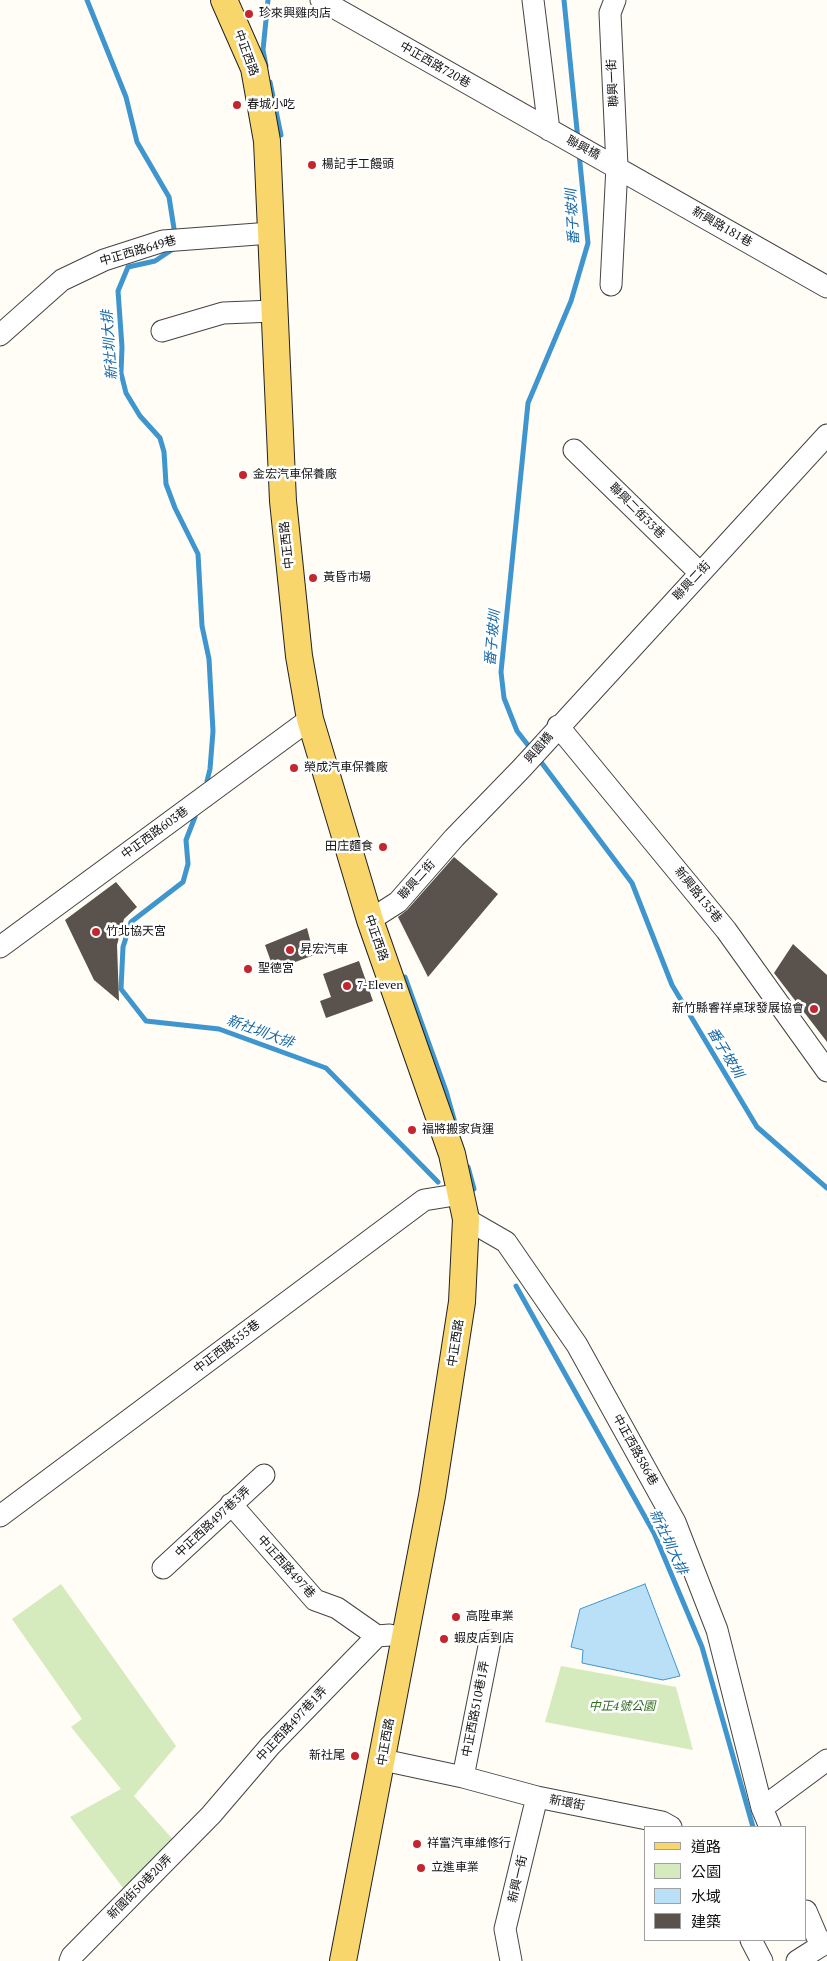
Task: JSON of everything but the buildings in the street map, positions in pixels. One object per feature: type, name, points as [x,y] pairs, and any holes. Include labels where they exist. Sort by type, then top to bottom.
[{"type":"main road","name":"中正西路","points":[[224,0],[254,68],[267,141],[282,501],[299,656],[310,719],[370,920],[440,1118],[466,1219],[462,1302],[432,1496],[383,1760],[343,1961]]},
{"type":"street","name":"中正西路720巷","points":[[321,0],[549,130]]},
{"type":"street","points":[[533,0],[549,130]]},
{"type":"street","name":"聯興一街","points":[[611,286],[617,166],[610,13],[614,0]]},
{"type":"street","name":"聯興橋","points":[[549,130],[617,166]]},
{"type":"street","name":"新興路181巷","points":[[617,166],[827,287]]},
{"type":"street","name":"中正西路649巷","points":[[0,335],[62,280],[104,260],[163,241],[271,233]]},
{"type":"street","points":[[162,331],[223,313],[274,311]]},
{"type":"street","name":"聯興二街","points":[[558,726],[827,435]]},
{"type":"street","name":"聯興二街33巷","points":[[574,450],[700,573]]},
{"type":"street","name":"中正西路603巷","points":[[0,948],[310,719]]},
{"type":"street","name":"興園橋","points":[[521,769],[558,726]]},
{"type":"street","name":"新興路135巷","points":[[558,726],[726,930],[827,1071]]},
{"type":"street","name":"聯興二街","points":[[370,920],[398,902],[454,838],[521,769]]},
{"type":"street","name":"中正西路555巷","points":[[0,1516],[424,1200],[461,1194]]},
{"type":"street","name":"中正西路586巷","points":[[466,1219],[506,1242],[577,1345],[675,1522],[717,1630],[762,1808],[770,1826]]},
{"type":"street","name":"中正西路497巷3弄","points":[[162,1568],[264,1476]]},
{"type":"street","name":"中正西路497巷","points":[[231,1504],[315,1600],[337,1608],[376,1636]]},
{"type":"street","points":[[376,1636],[405,1634]]},
{"type":"street","name":"中正西路497巷1弄","points":[[211,1815],[270,1746],[376,1636]]},
{"type":"street","name":"中正西路510巷1弄","points":[[463,1777],[490,1641]]},
{"type":"street","name":"新環街","points":[[383,1760],[463,1777],[537,1797],[662,1822],[669,1826]]},
{"type":"street","points":[[762,1808],[827,1760]]},
{"type":"street","name":"新興一街","points":[[511,1961],[506,1929],[537,1797]]},
{"type":"street","name":"新國街50巷20弄","points":[[70,1961],[211,1815]]},
{"type":"street","points":[[797,1961],[824,1944],[807,1913]]},
{"type":"street","points":[[752,1941],[762,1961]]},
{"type":"green space","points":[[61,1584],[176,1746],[134,1796],[178,1845],[123,1888],[70,1817],[121,1789],[71,1727],[82,1719],[12,1619]]},
{"type":"green space","name":"中正4號公園","points":[[561,1666],[676,1687],[693,1750],[545,1722]]},
{"type":"water","points":[[645,1584],[680,1676],[663,1680],[582,1663],[583,1650],[571,1647],[580,1609]]},
{"type":"waterway","name":"新社圳大排","points":[[87,0],[126,97],[137,142],[169,197],[175,235]]},
{"type":"waterway","points":[[266,66],[263,50],[268,0]]},
{"type":"waterway","name":"番子坡圳","points":[[564,0],[578,140]]},
{"type":"waterway","points":[[270,82],[281,135]]},
{"type":"waterway","name":"番子坡圳","points":[[531,749],[517,731],[504,698],[501,672],[528,403],[571,301],[588,243],[579,153]]},
{"type":"waterway","name":"新社圳大排","points":[[173,249],[155,261],[128,267],[118,291],[122,347],[121,373],[126,393],[140,416],[160,438],[164,452],[166,484],[175,508],[198,554],[202,626],[209,659],[213,731],[210,769],[207,781]]},
{"type":"waterway","name":"番子坡圳","points":[[538,758],[632,883],[672,985],[757,1127],[827,1188]]},
{"type":"waterway","name":"新社圳大排","points":[[195,817],[186,840],[188,864],[183,882],[131,922],[123,947],[121,989],[146,1021],[219,1029],[326,1068],[438,1182]]},
{"type":"waterway","points":[[405,977],[446,1091],[457,1130]]},
{"type":"waterway","points":[[468,1167],[474,1189]]},
{"type":"waterway","name":"新社圳大排","points":[[516,1286],[654,1533],[702,1647],[753,1826]]},
{"type":"place","name":"珍來興雞肉店","points":[[249,14]]},
{"type":"place","name":"春城小吃","points":[[237,105]]},
{"type":"place","name":"楊記手工饅頭","points":[[312,165]]},
{"type":"place","name":"金宏汽車保養廠","points":[[243,475]]},
{"type":"place","name":"黃昏市場","points":[[313,578]]},
{"type":"place","name":"榮成汽車保養廠","points":[[294,768]]},
{"type":"place","name":"田庄麵食","points":[[383,847]]},
{"type":"place","name":"竹北協天宮","points":[[96,932]]},
{"type":"place","name":"昇宏汽車","points":[[290,950]]},
{"type":"place","name":"聖德宮","points":[[248,969]]},
{"type":"place","name":"7-Eleven","points":[[347,986]]},
{"type":"place","name":"新竹縣睿祥桌球發展協會","points":[[814,1009]]},
{"type":"place","name":"福將搬家貨運","points":[[412,1130]]},
{"type":"place","name":"高陞車業","points":[[456,1617]]},
{"type":"place","name":"蝦皮店到店","points":[[444,1639]]},
{"type":"place","name":"新社尾","points":[[355,1756]]},
{"type":"place","name":"祥富汽車維修行","points":[[417,1844]]},
{"type":"place","name":"立進車業","points":[[421,1868]]}]
